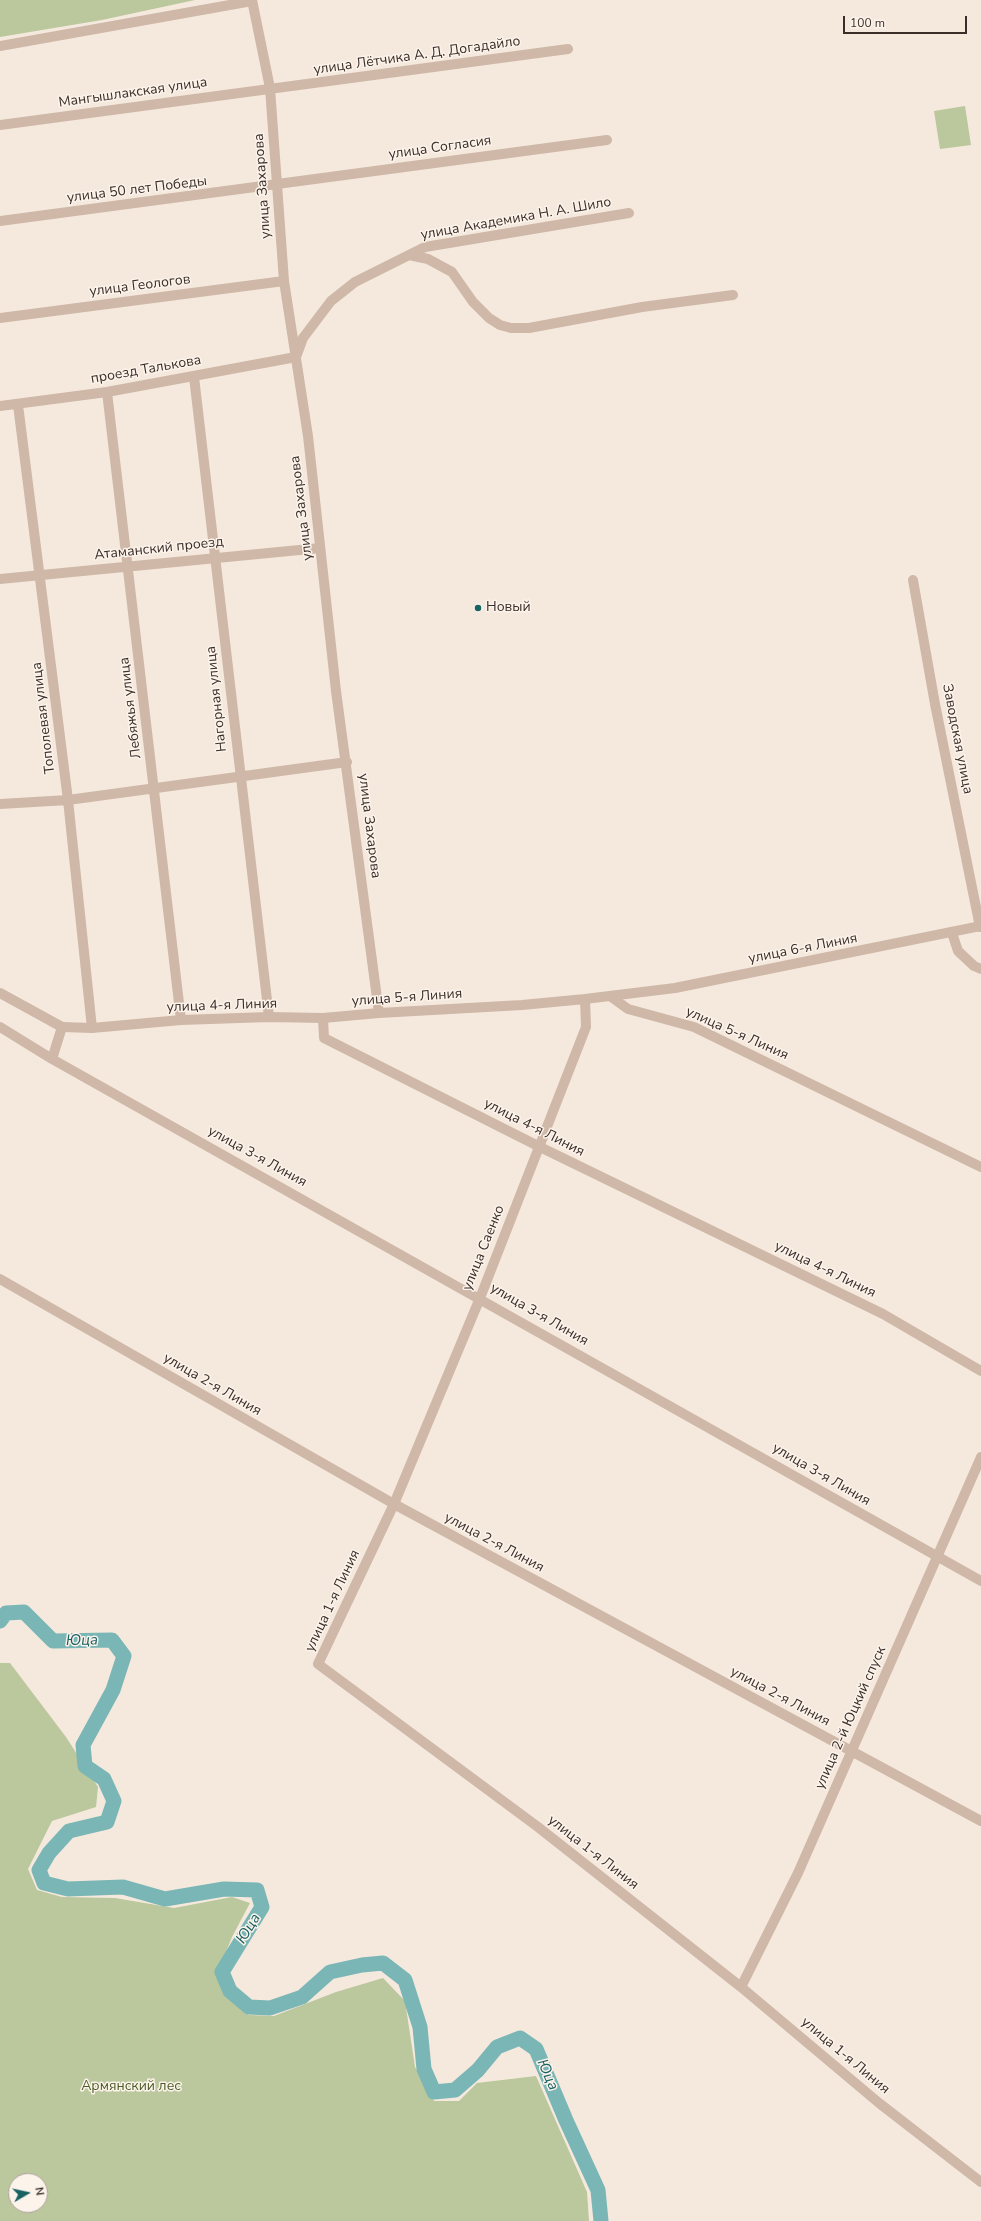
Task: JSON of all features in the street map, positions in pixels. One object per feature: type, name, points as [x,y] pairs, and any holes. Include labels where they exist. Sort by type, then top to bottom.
[{"type":"street","points":[[0,46],[252,1]]},
{"type":"street","name":"улица Захарова","points":[[252,1],[270,88],[284,281],[308,436],[336,691],[347,762],[379,1013]]},
{"type":"street","name":"улица Лётчика А. Д. Догадайло","points":[[270,88],[293,87],[568,49]]},
{"type":"street","name":"Мангышлакская улица","points":[[0,125],[270,88]]},
{"type":"street","name":"улица Согласия","points":[[277,185],[607,140]]},
{"type":"street","name":"улица 50 лет Победы","points":[[0,221],[277,185]]},
{"type":"street","name":"улица Академика Н. А. Шило","points":[[296,357],[303,338],[331,301],[355,282],[425,247],[628,213]]},
{"type":"street","points":[[408,255],[428,259],[452,272],[473,302],[489,318],[500,325],[510,328],[529,328],[642,307],[733,295]]},
{"type":"street","name":"улица Геологов","points":[[0,318],[284,281]]},
{"type":"street","name":"проезд Талькова","points":[[0,406],[18,405],[107,392],[296,357]]},
{"type":"street","name":"Нагорная улица","points":[[194,376],[239,776],[269,1017]]},
{"type":"street","name":"Лебяжья улица","points":[[107,392],[181,1020]]},
{"type":"street","name":"Тополевая улица","points":[[18,405],[41,575],[68,800],[92,1028]]},
{"type":"street","name":"Атаманский проезд","points":[[0,579],[320,548]]},
{"type":"street","name":"Заводская улица","points":[[913,580],[935,704],[981,927]]},
{"type":"street","points":[[0,804],[68,800],[347,762]]},
{"type":"street","name":"улица 6-я Линия","points":[[610,996],[675,988],[981,927]]},
{"type":"street","points":[[952,933],[958,950],[974,966],[981,969]]},
{"type":"street","points":[[0,993],[62,1027],[52,1059]]},
{"type":"street","name":"улица 5-я Линия","points":[[323,1018],[379,1013],[522,1005],[610,996],[628,1009],[694,1027],[981,1167]]},
{"type":"street","name":"улица Саенко","points":[[394,1504],[480,1298],[586,1027],[585,999]]},
{"type":"street","name":"улица 4-я Линия","points":[[62,1027],[92,1028],[181,1020],[269,1017],[323,1018],[324,1038],[540,1147],[883,1314],[981,1371]]},
{"type":"street","name":"улица 3-я Линия","points":[[0,1027],[52,1059],[480,1298],[981,1581]]},
{"type":"street","name":"улица 2-я Линия","points":[[0,1279],[394,1504],[981,1821]]},
{"type":"street","name":"улица 2-й Юцкий спуск","points":[[741,1987],[798,1873],[981,1457]]},
{"type":"street","name":"улица 1-я Линия","points":[[394,1504],[318,1664],[538,1827],[741,1987],[879,2103],[981,2182]]},
{"type":"green space","points":[[0,0],[195,0],[102,20],[0,37]]},
{"type":"green space","points":[[965,106],[971,145],[940,149],[934,111]]},
{"type":"green space","name":"Армянский лес","points":[[0,1663],[10,1663],[66,1737],[98,1787],[96,1807],[52,1821],[28,1869],[37,1890],[62,1897],[115,1898],[174,1908],[232,1897],[250,1903],[232,1937],[217,1974],[226,1996],[249,2015],[274,2016],[336,1992],[383,1978],[405,2001],[415,2067],[434,2101],[459,2101],[477,2083],[536,2076],[587,2192],[589,2221],[0,2221]]},
{"type":"waterway","name":"Юца","points":[[0,1621],[6,1613],[24,1612],[53,1641],[112,1640],[124,1656],[113,1690],[83,1745],[85,1766],[104,1779],[114,1801],[107,1822],[69,1831],[49,1853],[39,1870],[44,1883],[68,1889],[123,1887],[165,1899],[224,1889],[257,1890],[262,1907],[222,1972],[230,1991],[249,2007],[270,2008],[302,1997],[330,1972],[362,1965],[383,1963],[405,1980],[420,2027],[424,2069],[434,2092],[455,2090],[478,2070],[497,2047],[520,2038],[536,2049],[565,2118],[598,2190],[601,2221]]},
{"type":"place","name":"Новый","points":[[478,608]]}]
